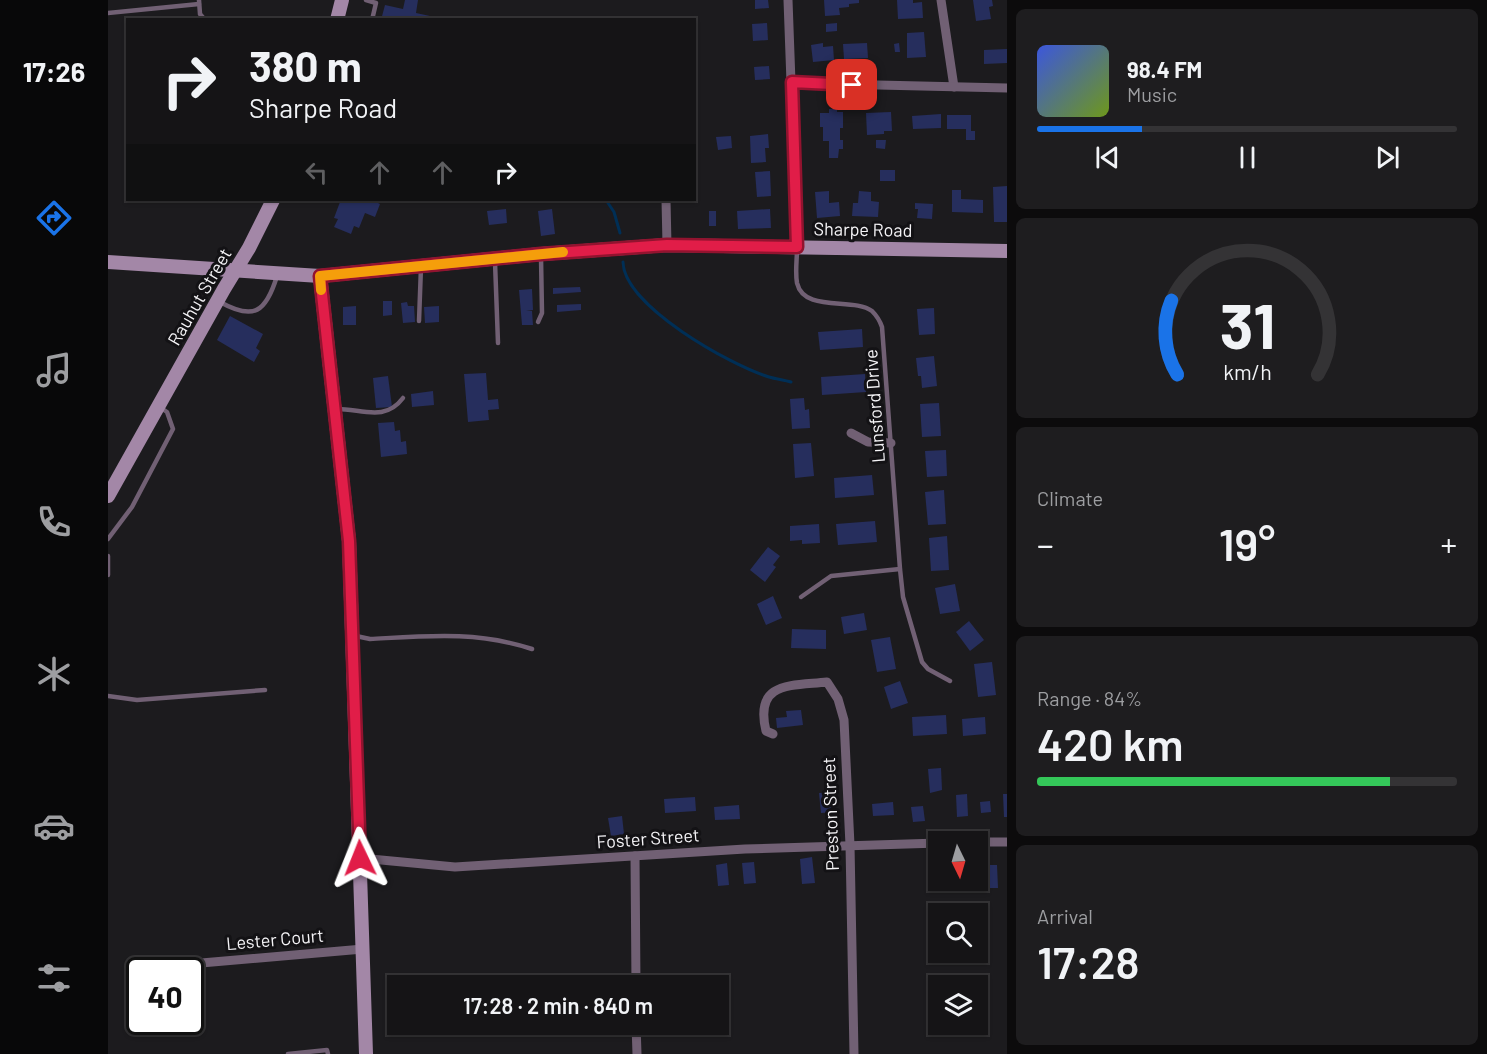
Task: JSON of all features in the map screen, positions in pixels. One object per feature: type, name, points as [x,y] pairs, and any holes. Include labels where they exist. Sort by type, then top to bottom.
[{"type":"street","points":[[338,18],[342,0]]},
{"type":"street","points":[[788,0],[797,247]]},
{"type":"street","points":[[941,0],[954,87]]},
{"type":"street","points":[[792,82],[1007,88]]},
{"type":"street","name":"Rauhut Street","points":[[108,496],[249,248],[272,201]]},
{"type":"street","points":[[666,201],[667,245]]},
{"type":"street","name":"Sharpe Road","points":[[108,262],[320,276],[495,258],[667,245],[1007,251]]},
{"type":"street","points":[[320,276],[349,541],[366,1054]]},
{"type":"street","points":[[851,433],[868,442],[891,443]]},
{"type":"street","name":"Preston Street","points":[[773,734],[766,731],[762,715],[766,699],[777,688],[827,682],[838,699],[843,720],[850,845],[854,1054]]},
{"type":"street","points":[[988,842],[1007,842]]},
{"type":"street","name":"Foster Street","points":[[360,858],[455,867],[850,845],[928,843]]},
{"type":"street","points":[[635,856],[636,975]]},
{"type":"street","name":"Lester Court","points":[[204,963],[363,950]]},
{"type":"street","points":[[636,1035],[637,1054]]},
{"type":"lane","points":[[366,0],[376,2],[372,18]]},
{"type":"lane","points":[[108,12],[199,2],[200,14],[203,18]]},
{"type":"lane","name":"Lunsford Drive","points":[[797,247],[797,283],[806,297],[818,301],[864,307],[879,318],[884,334],[900,569],[910,622],[922,662],[928,669],[950,681]]},
{"type":"lane","points":[[538,322],[543,313],[541,254]]},
{"type":"lane","points":[[495,258],[498,343]]},
{"type":"lane","points":[[419,321],[421,266]]},
{"type":"lane","points":[[218,301],[231,308],[252,313],[261,310],[272,294],[278,274]]},
{"type":"lane","points":[[335,409],[371,413],[390,411],[403,398]]},
{"type":"lane","points":[[108,539],[132,507],[173,429],[166,412],[157,408]]},
{"type":"lane","points":[[108,556],[108,575]]},
{"type":"lane","points":[[801,597],[831,576],[900,569]]},
{"type":"lane","points":[[353,636],[370,639],[473,636],[532,649]]},
{"type":"lane","points":[[108,696],[137,700],[265,690]]},
{"type":"lane","points":[[288,1054],[327,1050],[328,1054]]},
{"type":"building","points":[[405,0],[418,0],[416,13],[430,16],[430,18],[382,18],[385,5],[403,9]]},
{"type":"building","points":[[755,0],[768,0],[769,8],[755,9]]},
{"type":"building","points":[[824,0],[859,0],[859,3],[839,8],[840,15],[825,16]]},
{"type":"building","points":[[897,0],[922,2],[923,18],[898,19]]},
{"type":"building","points":[[973,0],[992,0],[993,6],[989,7],[991,19],[976,21]]},
{"type":"building","points":[[767,23],[768,40],[753,41],[752,24]]},
{"type":"building","points":[[837,23],[837,31],[826,32],[826,24]]},
{"type":"building","points":[[924,32],[926,57],[907,58],[907,33]]},
{"type":"building","points":[[823,43],[823,47],[833,46],[834,60],[813,62],[811,45]]},
{"type":"building","points":[[867,43],[868,58],[844,59],[843,44]]},
{"type":"building","points":[[899,43],[900,52],[895,52],[894,44]]},
{"type":"building","points":[[1007,49],[1007,63],[984,64],[984,50]]},
{"type":"building","points":[[769,66],[770,79],[755,80],[754,67]]},
{"type":"building","points":[[829,109],[843,112],[840,140],[843,140],[843,149],[839,149],[838,158],[829,158],[829,141],[823,141],[823,127],[820,127],[820,113],[829,113]]},
{"type":"building","points":[[891,112],[892,131],[867,135],[866,113]]},
{"type":"building","points":[[941,114],[941,128],[913,129],[912,116]]},
{"type":"building","points":[[947,115],[971,115],[971,131],[975,131],[975,140],[966,140],[966,129],[947,129]]},
{"type":"building","points":[[768,134],[769,148],[765,148],[766,162],[751,163],[750,136]]},
{"type":"building","points":[[731,136],[732,148],[718,150],[716,137]]},
{"type":"building","points":[[876,140],[886,140],[885,149],[876,148]]},
{"type":"building","points":[[880,170],[895,170],[895,181],[880,181]]},
{"type":"building","points":[[770,171],[771,196],[757,197],[755,172]]},
{"type":"building","points":[[1007,186],[1007,222],[994,222],[993,187]]},
{"type":"building","points":[[952,190],[961,190],[961,199],[983,200],[983,213],[952,212]]},
{"type":"building","points":[[829,191],[829,203],[839,202],[840,216],[817,218],[815,192]]},
{"type":"building","points":[[859,191],[871,192],[871,201],[879,202],[878,217],[852,216],[853,203],[858,203]]},
{"type":"building","points":[[336,201],[374,201],[380,204],[375,217],[365,213],[359,228],[354,226],[351,234],[334,227],[338,219],[334,218],[340,202]]},
{"type":"building","points":[[915,203],[933,204],[932,219],[917,218],[918,209],[915,209]]},
{"type":"building","points":[[506,209],[507,223],[489,225],[487,211]]},
{"type":"building","points":[[552,209],[555,234],[541,236],[538,211]]},
{"type":"building","points":[[770,209],[771,228],[738,229],[737,211]]},
{"type":"building","points":[[709,211],[716,211],[716,226],[709,226]]},
{"type":"building","points":[[580,287],[581,292],[553,294],[553,288]]},
{"type":"building","points":[[532,289],[533,310],[526,311],[532,311],[533,325],[522,325],[519,290]]},
{"type":"building","points":[[383,301],[392,301],[392,315],[383,316]]},
{"type":"building","points":[[407,302],[408,306],[414,306],[415,322],[403,323],[401,303]]},
{"type":"building","points":[[581,304],[581,310],[557,312],[557,305]]},
{"type":"building","points":[[356,306],[356,325],[343,325],[343,307]]},
{"type":"building","points":[[439,306],[439,322],[425,323],[424,307]]},
{"type":"building","points":[[934,308],[935,334],[919,335],[917,309]]},
{"type":"building","points":[[230,316],[263,334],[256,348],[260,351],[254,362],[217,340]]},
{"type":"building","points":[[862,329],[863,347],[820,350],[818,332]]},
{"type":"building","points":[[934,356],[937,386],[922,388],[916,358]]},
{"type":"building","points":[[486,373],[488,400],[498,399],[499,409],[488,410],[489,420],[468,422],[464,374]]},
{"type":"building","points":[[865,374],[866,392],[822,395],[821,377]]},
{"type":"building","points":[[388,376],[392,407],[376,408],[373,378]]},
{"type":"building","points":[[433,391],[434,405],[412,407],[411,394]]},
{"type":"building","points":[[804,398],[805,410],[809,409],[810,428],[792,429],[790,399]]},
{"type":"building","points":[[939,403],[941,436],[922,437],[920,404]]},
{"type":"building","points":[[394,422],[395,431],[400,430],[401,442],[406,441],[407,454],[381,457],[378,423]]},
{"type":"building","points":[[811,443],[814,476],[795,478],[793,444]]},
{"type":"building","points":[[946,450],[947,476],[927,477],[925,451]]},
{"type":"building","points":[[872,475],[874,495],[835,498],[834,478]]},
{"type":"building","points":[[944,490],[946,524],[928,525],[925,492]]},
{"type":"building","points":[[875,521],[877,542],[838,545],[836,524]]},
{"type":"building","points":[[819,524],[820,543],[802,544],[802,540],[790,541],[790,526]]},
{"type":"building","points":[[947,536],[949,570],[931,571],[929,538]]},
{"type":"building","points":[[768,547],[780,556],[773,565],[776,567],[765,582],[750,570]]},
{"type":"building","points":[[955,584],[960,611],[940,614],[935,588]]},
{"type":"building","points":[[773,596],[782,618],[766,625],[757,604]]},
{"type":"building","points":[[864,613],[867,630],[844,634],[841,617]]},
{"type":"building","points":[[969,621],[984,640],[970,651],[956,632]]},
{"type":"building","points":[[792,629],[826,630],[826,649],[791,648]]},
{"type":"building","points":[[890,637],[896,669],[877,672],[871,640]]},
{"type":"building","points":[[992,662],[996,695],[978,697],[974,664]]},
{"type":"building","points":[[900,681],[908,703],[891,709],[884,687]]},
{"type":"building","points":[[801,710],[803,725],[777,728],[776,718],[787,717],[786,711]]},
{"type":"building","points":[[946,715],[947,734],[913,736],[912,717]]},
{"type":"building","points":[[985,717],[986,734],[963,736],[962,719]]},
{"type":"building","points":[[941,768],[942,790],[930,793],[928,769]]},
{"type":"building","points":[[834,792],[835,812],[821,813],[819,793]]},
{"type":"building","points":[[967,794],[968,816],[957,817],[956,795]]},
{"type":"building","points":[[1003,794],[1007,794],[1007,817],[1004,817]]},
{"type":"building","points":[[695,797],[696,811],[665,813],[664,799]]},
{"type":"building","points":[[990,801],[991,812],[981,813],[980,802]]},
{"type":"building","points":[[893,802],[894,815],[873,816],[872,804]]},
{"type":"building","points":[[739,805],[740,819],[715,820],[714,807]]},
{"type":"building","points":[[923,806],[925,821],[913,822],[911,807]]},
{"type":"building","points":[[622,816],[624,834],[611,836],[608,818]]},
{"type":"building","points":[[812,857],[815,883],[802,884],[800,859]]},
{"type":"building","points":[[754,862],[756,883],[744,884],[742,863]]},
{"type":"building","points":[[727,863],[729,885],[718,886],[716,865]]},
{"type":"building","points":[[990,865],[997,865],[998,888],[988,888],[988,873],[990,873]]},
{"type":"waterway","points":[[607,201],[614,212],[620,233]]},
{"type":"waterway","points":[[623,262],[628,279],[641,297],[659,315],[706,347],[730,360],[769,377],[791,382]]},
{"type":"slow traffic","points":[[321,290],[320,276],[563,252]]},
{"type":"route","points":[[360,858],[349,541],[320,276],[541,254],[667,245],[797,247],[792,82],[852,85]]}]
